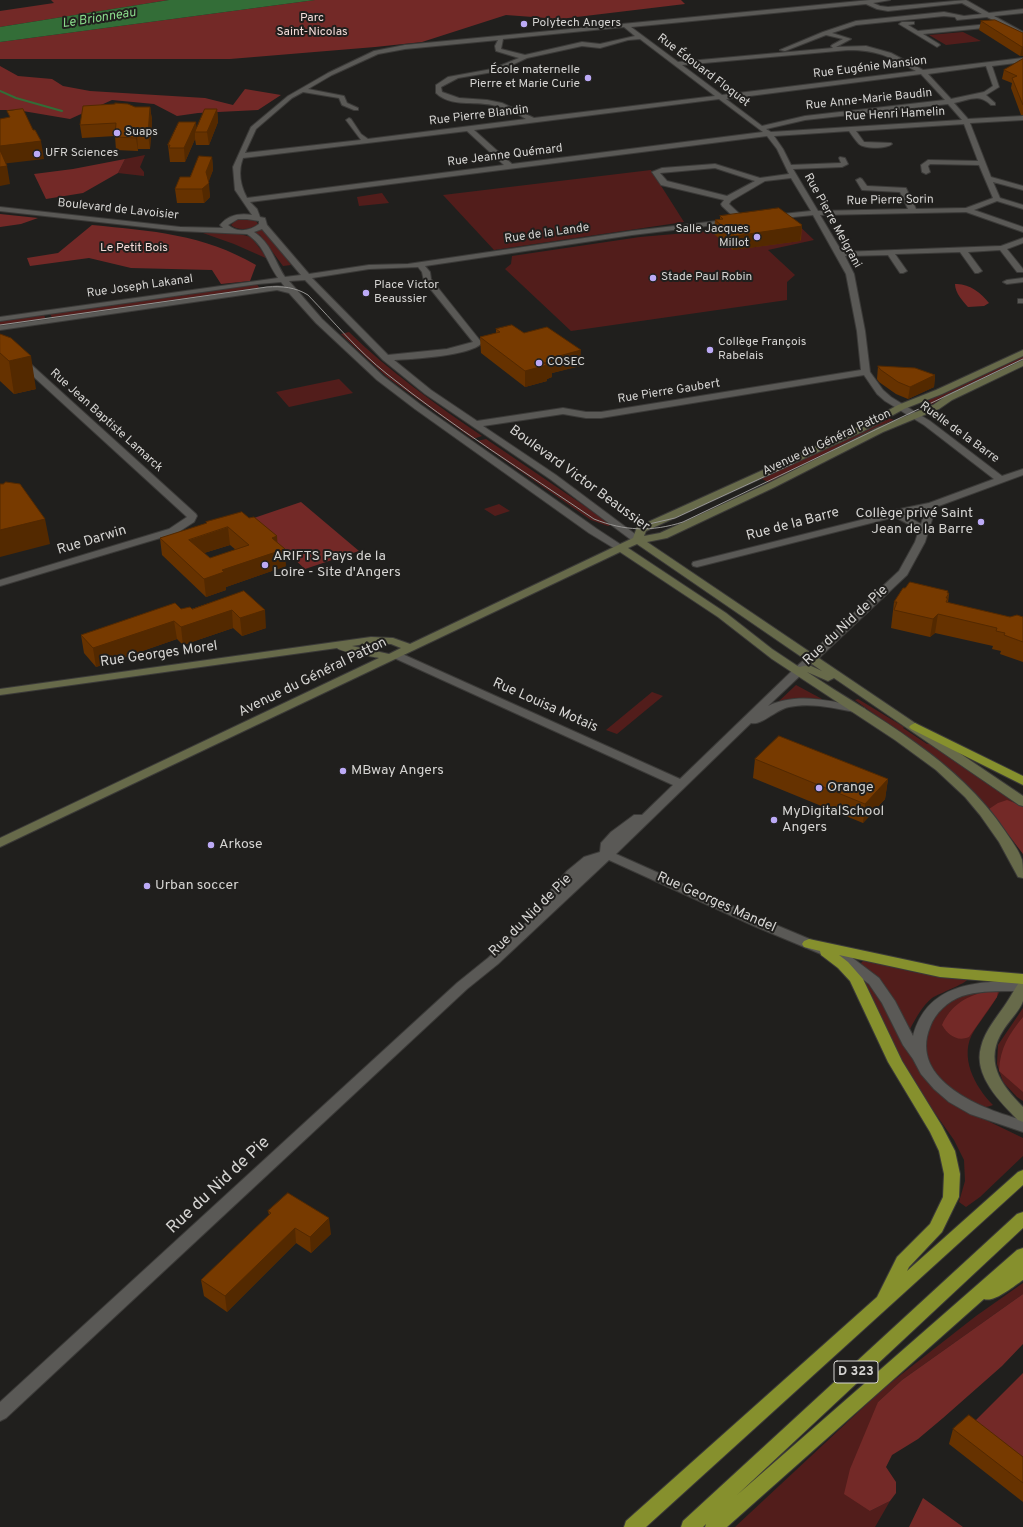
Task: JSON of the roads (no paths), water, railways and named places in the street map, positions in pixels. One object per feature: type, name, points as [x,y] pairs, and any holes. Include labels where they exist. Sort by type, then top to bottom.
[{"type":"highway","points":[[911,725],[1023,781]]},
{"type":"highway","points":[[809,944],[940,972],[1023,979]]},
{"type":"highway","points":[[826,952],[843,964],[856,979],[895,1062],[937,1130],[946,1151],[952,1174],[951,1197],[936,1228],[903,1262],[880,1305]]},
{"type":"highway","name":"D 323","points":[[633,1527],[1023,1176]]},
{"type":"highway","name":"D 323","points":[[690,1527],[1023,1218]]},
{"type":"highway","points":[[714,1527],[1023,1255]]},
{"type":"highway","points":[[955,1315],[1023,1272]]},
{"type":"street","points":[[240,217],[257,218],[253,209],[247,204],[239,190],[236,167],[253,128],[271,111],[302,90],[341,68],[376,52],[391,48],[887,0]]},
{"type":"street","points":[[867,2],[879,8],[888,9],[962,1],[1023,34]]},
{"type":"street","points":[[902,24],[1023,11]]},
{"type":"street","points":[[771,54],[851,24],[944,14],[963,17]]},
{"type":"street","points":[[891,20],[902,24],[937,46]]},
{"type":"street","points":[[916,33],[1005,24],[1023,25]]},
{"type":"street","name":"Rue Édouard Floquet","points":[[624,25],[768,134]]},
{"type":"street","points":[[803,42],[825,49],[848,39],[825,33]]},
{"type":"street","points":[[534,121],[497,103],[456,100],[443,96],[438,92],[438,86],[445,81],[461,76],[495,70],[525,57],[582,44],[600,46],[628,38],[640,37]]},
{"type":"street","points":[[500,38],[498,50],[508,54],[525,57]]},
{"type":"street","points":[[816,50],[837,54],[847,50],[848,48]]},
{"type":"street","points":[[675,64],[825,49],[866,48],[889,54],[922,72],[967,122],[997,199]]},
{"type":"street","points":[[765,62],[781,56],[781,53]]},
{"type":"street","name":"Rue Eugénie Mansion","points":[[720,97],[1023,60]]},
{"type":"street","name":"Rue Anne-Marie Baudin","points":[[760,128],[805,118],[950,102],[990,94],[996,87],[988,66],[991,64]]},
{"type":"street","points":[[302,90],[342,97],[344,104],[356,109]]},
{"type":"street","points":[[981,96],[987,98],[993,104]]},
{"type":"street","name":"Rue Pierre Blandin","points":[[240,156],[277,153],[720,97]]},
{"type":"street","name":"Rue Henri Hamelin","points":[[768,134],[1023,118]]},
{"type":"street","points":[[349,120],[359,135],[366,141]]},
{"type":"street","points":[[469,128],[511,167]]},
{"type":"street","points":[[851,129],[862,143],[870,145],[889,144]]},
{"type":"street","name":"Rue Jeanne Quémard","points":[[247,204],[511,167],[768,134]]},
{"type":"street","name":"Rue Pierre Melgrani","points":[[768,134],[780,149],[793,176],[840,254],[850,274],[866,372],[880,392],[901,407]]},
{"type":"street","points":[[789,167],[842,166],[845,164],[842,158]]},
{"type":"street","points":[[926,172],[924,165],[928,162],[982,163]]},
{"type":"street","points":[[759,180],[715,166],[662,170],[656,172],[664,183],[729,199],[759,180],[768,177],[793,176]]},
{"type":"street","points":[[988,178],[1023,188]]},
{"type":"street","points":[[860,180],[865,188],[903,190],[913,211]]},
{"type":"street","points":[[1007,202],[1018,198]]},
{"type":"street","name":"Rue de la Lande","points":[[283,279],[307,277],[369,267],[420,264],[632,233],[746,220],[725,204],[729,199]]},
{"type":"street","points":[[966,210],[997,199],[1023,207]]},
{"type":"street","points":[[240,217],[247,204]]},
{"type":"street","name":"Boulevard de Lavoisier","points":[[0,205],[192,225],[212,224],[240,217]]},
{"type":"street","name":"Boulevard de Lavoisier","points":[[0,209],[180,229],[247,231]]},
{"type":"street","points":[[966,210],[1023,230]]},
{"type":"street","name":"Rue Pierre Sorin","points":[[814,213],[966,210]]},
{"type":"street","points":[[763,218],[814,213]]},
{"type":"street","name":"Boulevard Victor Beaussier","points":[[257,218],[263,222],[263,225],[307,277],[354,327],[386,358],[428,392],[553,477],[638,540],[1023,802]]},
{"type":"street","points":[[230,220],[224,225],[226,228],[233,231]]},
{"type":"street","points":[[247,231],[258,229],[263,225]]},
{"type":"street","points":[[247,231],[258,238],[271,256],[280,275],[291,289],[352,353],[386,383],[593,531],[682,587],[783,662],[860,710],[920,751],[968,793],[1009,846],[1023,874]]},
{"type":"street","points":[[840,254],[1002,248],[1023,240]]},
{"type":"street","points":[[1002,248],[1020,270]]},
{"type":"street","points":[[963,250],[978,271]]},
{"type":"street","points":[[890,252],[903,271]]},
{"type":"street","points":[[386,358],[410,357],[467,348],[478,343],[427,279],[426,272],[420,264]]},
{"type":"street","points":[[291,289],[307,277]]},
{"type":"street","name":"Rue Joseph Lakanal","points":[[0,319],[283,279]]},
{"type":"street","points":[[1007,282],[1023,280]]},
{"type":"street","name":"Rue Joseph Lakanal","points":[[0,328],[277,288],[291,289]]},
{"type":"street","name":"Rue Jean Baptiste Lamarck","points":[[0,341],[190,513],[192,516],[190,520]]},
{"type":"street","name":"Avenue du Général Patton","points":[[638,540],[641,530],[860,430],[901,407],[939,392],[1023,353]]},
{"type":"street","points":[[396,366],[410,357]]},
{"type":"street","name":"Avenue du Général Patton","points":[[0,843],[638,540],[663,536],[772,485],[880,430],[916,416],[1023,363]]},
{"type":"street","name":"Rue Pierre Gaubert","points":[[475,424],[566,411],[586,415],[601,415],[866,372]]},
{"type":"street","name":"Ruelle de la Barre","points":[[901,407],[916,416],[1001,480]]},
{"type":"street","name":"Rue de la Barre","points":[[697,564],[896,514],[898,512],[932,505],[1023,472]]},
{"type":"street","name":"Rue du Nid de Pie","points":[[0,1413],[462,986],[493,961],[588,872],[598,865],[606,854],[619,845],[737,732],[798,671],[903,573],[920,542],[932,505]]},
{"type":"street","points":[[896,514],[918,527],[925,529]]},
{"type":"street","name":"Rue Darwin","points":[[0,583],[173,531],[190,520]]},
{"type":"street","points":[[364,651],[364,646],[371,640]]},
{"type":"street","name":"Rue Georges Morel","points":[[0,692],[371,640],[393,641],[409,648]]},
{"type":"street","name":"Rue Georges Morel","points":[[323,647],[346,648],[393,656]]},
{"type":"street","points":[[346,648],[356,654],[361,671]]},
{"type":"street","name":"Rue Louisa Motais","points":[[393,656],[681,784]]},
{"type":"street","name":"Boulevard Victor Beaussier","points":[[798,671],[806,668],[813,669],[881,710],[911,725]]},
{"type":"street","name":"Rue du Nid de Pie","points":[[737,732],[776,707],[788,704],[814,702],[860,710]]},
{"type":"street","name":"Rue Georges Mandel","points":[[606,854],[759,923],[845,959],[874,981],[888,1001],[908,1041],[942,1089],[969,1107],[1023,1126]]},
{"type":"street","points":[[919,1056],[918,1038],[924,1023],[937,1005],[959,992],[983,988],[1022,990],[992,1037],[989,1044],[987,1062],[996,1084],[1007,1100],[1023,1116]]},
{"type":"water","name":"Le Brionneau","points":[[169,0],[315,0],[0,42],[0,27]]},
{"type":"waterway","points":[[0,91],[16,98],[62,111]]},
{"type":"tram line","points":[[0,325],[267,287],[283,287],[298,290],[308,295],[376,365],[412,394],[463,431],[594,519],[616,526],[638,529],[649,529],[683,522],[1023,359]]},
{"type":"tram line","points":[[649,524],[675,518],[794,463]]},
{"type":"place","name":"Polytech Angers","points":[[524,24]]},
{"type":"place","name":"École maternelle Pierre et Marie Curie","points":[[588,78]]},
{"type":"place","name":"Suaps","points":[[117,133]]},
{"type":"place","name":"UFR Sciences","points":[[37,154]]},
{"type":"place","name":"Salle Jacques Millot","points":[[757,237]]},
{"type":"place","name":"Stade Paul Robin","points":[[653,278]]},
{"type":"place","name":"Place Victor Beaussier","points":[[366,293]]},
{"type":"place","name":"Collège François Rabelais","points":[[710,350]]},
{"type":"place","name":"COSEC","points":[[539,363]]},
{"type":"place","name":"Collège privé Saint Jean de la Barre","points":[[981,522]]},
{"type":"place","name":"ARIFTS Pays de la Loire - Site d'Angers","points":[[265,565]]},
{"type":"place","name":"MBway Angers","points":[[343,771]]},
{"type":"place","name":"Orange","points":[[819,788]]},
{"type":"place","name":"MyDigitalSchool Angers","points":[[774,820]]},
{"type":"place","name":"Arkose","points":[[211,845]]},
{"type":"place","name":"Urban soccer","points":[[147,886]]},
{"type":"park label","name":"Parc Saint-Nicolas","points":[[312,26]]},
{"type":"park label","name":"Le Petit Bois","points":[[134,249]]}]
